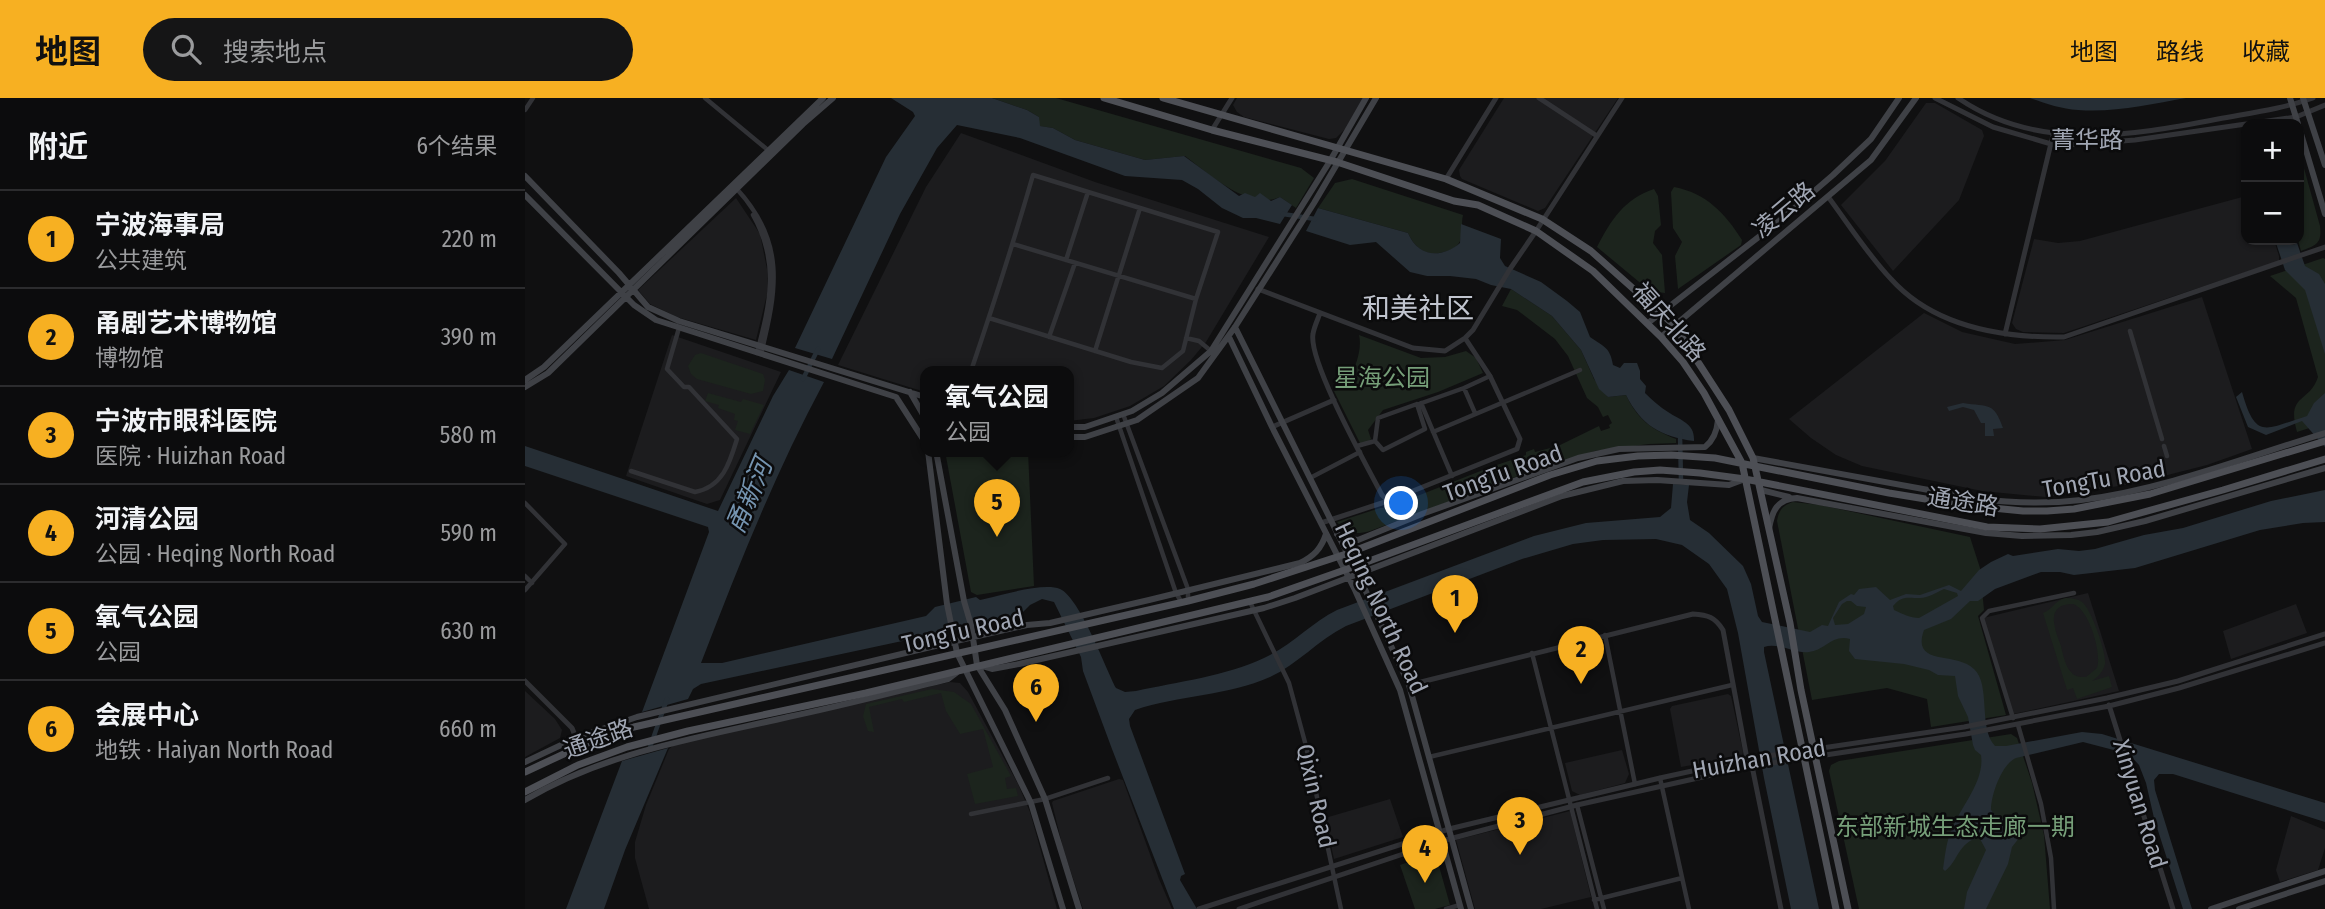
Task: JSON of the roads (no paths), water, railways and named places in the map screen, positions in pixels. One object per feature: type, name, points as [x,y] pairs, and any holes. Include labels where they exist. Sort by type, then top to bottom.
[{"type":"main road","points":[[525,387],[548,373],[823,98]]},
{"type":"main road","points":[[770,153],[833,98]]},
{"type":"main road","name":"福庆北路","points":[[1104,98],[1334,162],[1454,201],[1478,205],[1536,231],[1593,271],[1661,337],[1683,362],[1742,463],[1836,909]]},
{"type":"main road","name":"福庆北路","points":[[1163,98],[1445,179],[1542,219],[1591,251],[1674,325],[1729,410],[1754,461],[1848,909]]},
{"type":"main road","points":[[1074,437],[1084,437],[1137,420],[1198,378],[1229,337],[1310,209],[1366,98]]},
{"type":"main road","points":[[1340,149],[1376,98]]},
{"type":"main road","name":"凌云路","points":[[1648,323],[1783,218],[1833,175],[1871,139],[1899,98]]},
{"type":"main road","name":"凌云路","points":[[1661,337],[1871,160],[1916,98]]},
{"type":"main road","points":[[2303,100],[2325,165]]},
{"type":"main road","points":[[2291,102],[2296,119]]},
{"type":"main road","points":[[2304,146],[2325,214]]},
{"type":"main road","points":[[1074,428],[1085,427],[1119,415],[1162,393],[1211,351],[1289,225],[1334,162]]},
{"type":"main road","points":[[525,176],[648,307],[785,361],[896,397],[920,434]]},
{"type":"main road","points":[[525,195],[624,295],[656,320],[760,350],[788,354],[834,367],[920,395]]},
{"type":"main road","points":[[525,380],[544,367],[624,295]]},
{"type":"main road","name":"Heqing North Road","points":[[1235,327],[1363,585],[1409,685],[1471,909]]},
{"type":"main road","name":"Heqing North Road","points":[[1229,337],[1355,590],[1400,690],[1460,907]]},
{"type":"main road","points":[[909,392],[920,410]]},
{"type":"main road","points":[[1335,533],[1343,538],[1358,540],[1578,458],[1619,449],[1705,447],[1715,435],[1718,418]]},
{"type":"main road","points":[[2313,441],[2325,433]]},
{"type":"main road","name":"TongTu Road","points":[[525,772],[594,740],[634,727],[957,653],[1064,624],[1185,602],[1289,575],[1576,466],[1627,457],[1671,455],[1742,463],[1754,461],[1889,493],[1962,505],[2047,511],[2097,505],[2150,494],[2313,441],[2325,441]]},
{"type":"main road","points":[[928,457],[947,604],[957,653],[1031,803],[1063,909]]},
{"type":"main road","points":[[937,457],[977,665],[1005,710],[1045,799],[1079,909]]},
{"type":"main road","name":"通途路","points":[[1673,470],[1745,479],[1760,486],[1987,527],[2041,529],[2108,522],[2325,459]]},
{"type":"main road","points":[[1760,486],[1792,498],[1986,533],[2022,536],[2071,535],[2145,521],[2325,468]]},
{"type":"main road","name":"TongTu Road","points":[[688,731],[866,693],[977,665],[1074,647],[1098,637],[1250,602],[1355,571],[1583,482],[1634,471],[1673,470]]},
{"type":"main road","points":[[1355,571],[1562,496],[1623,481],[1673,480],[1729,485],[1745,479]]},
{"type":"main road","points":[[1769,531],[1776,507],[1792,498]]},
{"type":"main road","points":[[1089,619],[1188,589],[1300,563],[1313,556],[1326,534]]},
{"type":"main road","points":[[1074,647],[1101,646],[1254,611],[1296,598],[1346,574]]},
{"type":"main road","points":[[525,762],[576,738],[637,717],[1027,625],[1064,624]]},
{"type":"main road","points":[[525,800],[623,755],[948,679],[964,668]]},
{"type":"main road","name":"通途路","points":[[525,792],[578,765],[627,747],[688,731]]},
{"type":"main road","points":[[2211,909],[2325,871]]},
{"type":"main road","points":[[2239,909],[2325,881]]},
{"type":"street","points":[[525,110],[533,98]]},
{"type":"street","points":[[705,98],[770,153]]},
{"type":"street","points":[[1212,130],[1231,98]]},
{"type":"street","points":[[1445,179],[1496,98]]},
{"type":"street","points":[[1539,98],[1597,136]]},
{"type":"street","points":[[1258,289],[1413,348],[1445,351],[1465,338],[1480,320],[1510,268],[1622,98]]},
{"type":"street","name":"菁华路","points":[[1935,98],[1993,127],[2051,144],[2081,145],[2135,140],[2241,125]]},
{"type":"street","points":[[1958,98],[1995,118],[2053,135],[2083,136],[2153,130],[2313,98]]},
{"type":"street","name":"菁华路","points":[[2301,119],[2308,112],[2325,105]]},
{"type":"street","points":[[2005,334],[2053,135]]},
{"type":"street","points":[[973,366],[1033,175],[1218,232],[1196,299],[1183,351],[1162,368],[1131,362],[989,318]]},
{"type":"street","points":[[734,188],[762,232],[770,260],[771,288],[760,350]]},
{"type":"street","points":[[1066,260],[1088,192]]},
{"type":"street","points":[[1829,198],[1892,281],[1928,309],[1969,326],[2027,338],[2064,337],[2325,247]]},
{"type":"street","points":[[1095,351],[1140,208]]},
{"type":"street","points":[[1013,244],[1196,299]]},
{"type":"street","points":[[1049,337],[1075,263]]},
{"type":"street","points":[[1320,313],[1312,334],[1314,345],[1334,400],[1382,495],[1388,501]]},
{"type":"street","points":[[631,471],[695,492],[722,477],[727,470],[737,439],[689,387],[684,387],[667,369],[678,328]]},
{"type":"street","points":[[2130,331],[2162,439]]},
{"type":"street","points":[[1186,338],[1199,341],[1211,351]]},
{"type":"street","points":[[1321,523],[1388,501],[1517,449],[1520,439],[1490,376],[1465,338]]},
{"type":"street","points":[[1433,432],[1580,370]]},
{"type":"street","points":[[1419,404],[1425,429],[1383,450],[1375,441],[1378,418],[1490,376]]},
{"type":"street","points":[[1464,387],[1475,413]]},
{"type":"street","points":[[1272,428],[1334,400]]},
{"type":"street","points":[[1419,404],[1452,475]]},
{"type":"street","points":[[1119,415],[1188,589],[1185,602]]},
{"type":"street","points":[[1123,425],[1176,593],[1185,602]]},
{"type":"street","points":[[1357,446],[1375,441]]},
{"type":"street","points":[[2164,446],[2167,456]]},
{"type":"street","points":[[1309,479],[1360,452]]},
{"type":"street","points":[[525,590],[565,544],[526,506]]},
{"type":"street","points":[[525,576],[532,583]]},
{"type":"street","points":[[2013,718],[1982,618],[1990,611],[2074,593]]},
{"type":"street","name":"Qixin Road","points":[[1250,602],[1289,683],[1341,909]]},
{"type":"street","points":[[1409,685],[1693,614],[1707,614],[1717,620],[1723,630],[1747,759]]},
{"type":"street","name":"Huizhan Road","points":[[1993,726],[2013,718],[2178,681],[2325,634]]},
{"type":"street","points":[[1605,635],[1635,784]]},
{"type":"street","name":"Huizhan Road","points":[[1239,909],[1452,838],[1747,759],[1805,754],[2018,724],[2109,706],[2179,688],[2325,643]]},
{"type":"street","points":[[1532,653],[1597,909]]},
{"type":"street","points":[[525,681],[572,728],[576,738]]},
{"type":"street","points":[[1429,757],[1732,685]]},
{"type":"street","name":"Xinyuan Road","points":[[2107,698],[2173,909]]},
{"type":"street","points":[[2018,724],[2041,804],[2052,858],[2054,909]]},
{"type":"street","name":"Huizhan Road","points":[[1199,909],[1449,829],[1635,784],[1764,764],[1788,756]]},
{"type":"street","points":[[1752,766],[1781,909]]},
{"type":"street","points":[[971,814],[1031,803],[1108,778]]},
{"type":"street","points":[[1660,781],[1689,909]]},
{"type":"street","points":[[1571,800],[1577,805],[1604,909]]},
{"type":"street","points":[[1594,900],[1682,878]]},
{"type":"street","points":[[1446,909],[1460,907]]},
{"type":"water","points":[[891,98],[992,98],[1027,110],[1039,117],[1040,126],[1053,128],[1075,140],[1145,160],[1184,156],[1239,196],[1245,193],[1255,197],[1260,193],[1271,201],[1280,197],[1292,205],[1280,224],[1243,218],[1222,208],[1182,180],[1125,176],[1020,138],[957,125],[937,148],[900,214],[832,359],[795,348],[886,157],[915,116]]},
{"type":"water","points":[[2030,98],[2186,98],[2092,111],[2053,106]]},
{"type":"water","points":[[1318,208],[1408,233],[1418,247],[1431,253],[1445,252],[1460,243],[1461,224],[1501,239],[1500,258],[1505,266],[1541,282],[1580,312],[1590,337],[1608,351],[1613,365],[1620,368],[1624,363],[1637,363],[1640,379],[1646,386],[1645,393],[1690,426],[1694,441],[1653,428],[1638,414],[1626,395],[1608,397],[1599,389],[1581,350],[1552,316],[1511,289],[1476,279],[1427,276],[1410,272],[1376,242],[1350,245],[1306,231]]},
{"type":"water","points":[[2277,245],[2298,245],[2305,266],[2319,274],[2325,284],[2325,354],[2305,290],[2285,270]]},
{"type":"water","points":[[789,370],[824,382],[773,486],[701,663],[722,663],[926,616],[935,607],[976,597],[980,600],[1032,588],[1052,587],[1068,595],[1076,605],[1116,688],[1125,692],[1136,691],[1218,674],[1249,664],[1274,653],[1337,610],[1534,536],[1586,523],[1660,517],[1671,508],[1673,484],[1689,485],[1687,502],[1690,520],[1709,533],[1743,566],[1762,622],[1810,632],[1822,625],[1828,626],[1839,602],[1851,594],[1854,595],[1859,589],[1876,587],[1890,600],[1906,594],[1920,595],[1949,585],[1961,591],[1979,570],[2008,554],[2013,556],[2058,549],[2095,549],[2144,535],[2183,528],[2271,501],[2325,490],[2325,522],[2260,530],[2135,568],[2074,575],[2041,572],[1995,589],[1978,601],[1970,601],[1951,619],[1924,630],[1922,642],[1929,654],[1966,664],[1979,676],[1987,728],[1995,746],[2082,732],[2102,734],[2325,803],[2325,822],[2173,774],[2159,774],[2154,780],[2155,790],[2192,909],[2183,909],[2154,818],[2146,783],[2139,765],[2129,754],[2083,742],[2016,758],[2006,766],[1998,780],[1991,810],[2002,819],[2017,813],[2023,815],[2026,820],[2023,833],[2012,847],[2008,864],[1986,909],[1964,909],[1967,892],[1986,850],[1979,837],[1972,840],[1962,848],[1950,867],[1945,871],[1943,869],[1949,836],[1976,785],[1981,765],[1981,755],[1973,745],[1968,717],[1958,696],[1955,676],[1938,675],[1904,664],[1855,659],[1849,651],[1850,639],[1844,638],[1809,652],[1770,646],[1764,647],[1764,652],[1819,909],[1791,909],[1738,633],[1727,589],[1709,564],[1682,545],[1656,539],[1603,540],[1573,544],[1522,559],[1346,626],[1280,672],[1254,683],[1135,710],[1129,719],[1130,726],[1185,874],[1180,880],[1197,909],[1174,909],[1083,671],[1081,657],[1054,602],[1042,599],[1030,605],[1019,616],[701,684],[693,689],[688,699],[642,712],[709,532],[708,527],[525,466],[525,446],[718,511],[773,396]],"holes":[[[1944,589],[1957,593],[1958,596],[1919,618],[1894,610],[1893,606],[1902,599],[1923,598]],[[1847,601],[1866,607],[1864,614],[1848,624],[1835,625],[1833,618]]]},
{"type":"water","points":[[2242,392],[2252,418],[2264,427],[2281,425],[2307,416],[2314,403],[2325,393],[2325,447],[2302,421],[2266,435],[2248,427],[2236,397]]},
{"type":"water","points":[[1963,403],[1989,407],[1997,414],[2003,428],[1993,429],[1994,436],[1985,436],[1985,423],[1981,423],[1974,410],[1963,407],[1949,411],[1947,407]]},
{"type":"water","points":[[668,748],[625,850],[604,909],[566,909],[622,761]]},
{"type":"waterway","points":[[1283,214],[1315,219]]},
{"type":"waterway","name":"甬新河","points":[[803,379],[818,349]]},
{"type":"waterway","points":[[1680,434],[1681,481]]},
{"type":"waterway","name":"甬新河","points":[[649,750],[667,699]]},
{"type":"place","name":"氧气公园","points":[[997,537]]},
{"type":"place","name":"宁波海事局","points":[[1455,633]]},
{"type":"place","name":"甬剧艺术博物馆","points":[[1581,684]]},
{"type":"place","name":"会展中心","points":[[1036,722]]},
{"type":"place","name":"宁波市眼科医院","points":[[1520,855]]},
{"type":"place","name":"河清公园","points":[[1425,883]]},
{"type":"district","name":"和美社区","points":[[1418,308]]},
{"type":"park label","name":"星海公园","points":[[1382,378]]},
{"type":"park label","name":"东部新城生态走廊一期","points":[[1955,827]]}]
